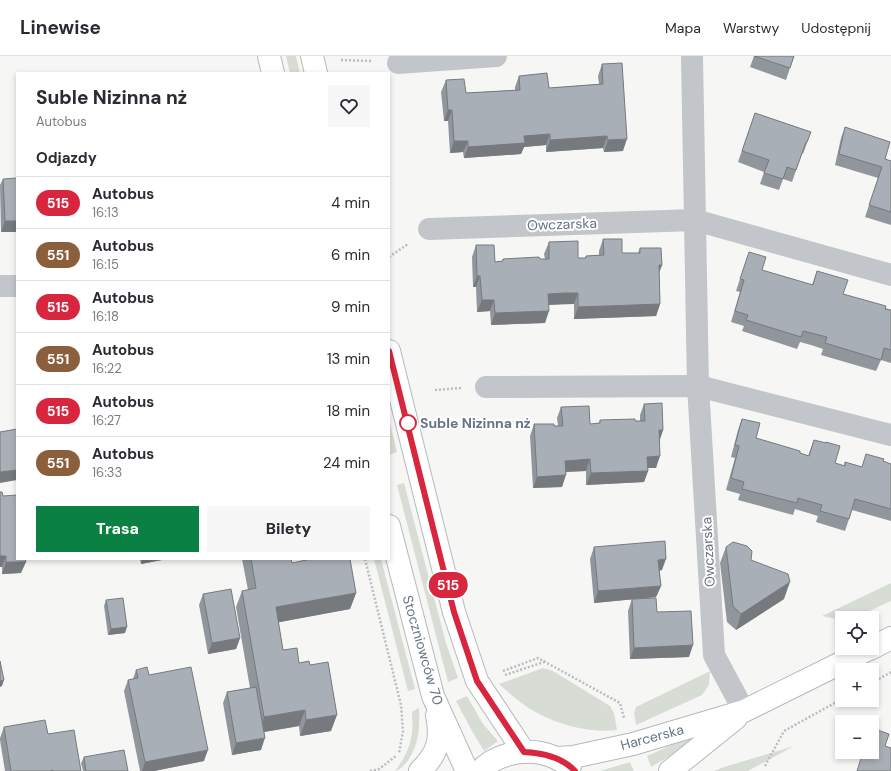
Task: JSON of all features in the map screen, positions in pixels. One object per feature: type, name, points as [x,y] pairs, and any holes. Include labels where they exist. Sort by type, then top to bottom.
[{"type":"street","points":[[269,56],[273,72]]},
{"type":"street","points":[[312,56],[316,72]]},
{"type":"street","points":[[398,63],[496,56]]},
{"type":"street","name":"Owczarska","points":[[692,56],[698,386],[714,655],[744,711]]},
{"type":"street","points":[[695,220],[891,275]]},
{"type":"street","name":"Owczarska","points":[[429,229],[695,220]]},
{"type":"street","points":[[0,286],[16,286]]},
{"type":"street","points":[[390,355],[454,612],[477,681],[524,752]]},
{"type":"street","points":[[486,387],[698,386],[891,435]]},
{"type":"street","name":"Stoczniowców 70","points":[[390,530],[433,696],[467,771]]},
{"type":"street","name":"Harcerska","points":[[879,644],[891,638]]},
{"type":"street","name":"Harcerska","points":[[558,758],[573,757],[633,744],[744,711],[858,655]]},
{"type":"street","points":[[420,771],[431,759],[438,744],[440,729],[433,696]]},
{"type":"street","name":"Harcerska","points":[[670,771],[744,711]]},
{"type":"street","points":[[480,771],[493,761],[508,754],[524,752],[542,753],[558,758],[575,771]]},
{"type":"path","points":[[339,60],[398,63]]},
{"type":"path","points":[[365,560],[401,705],[403,731],[398,755],[379,769],[370,771]]},
{"type":"path","points":[[497,674],[538,658],[620,703],[626,722]]},
{"type":"path","points":[[879,679],[891,672]]},
{"type":"path","points":[[765,766],[784,731],[835,703]]},
{"type":"shaded area","points":[[286,56],[296,56],[300,72],[290,72]]},
{"type":"shaded area","points":[[390,423],[397,452],[390,455]]},
{"type":"shaded area","points":[[404,483],[446,643],[458,678],[448,682],[397,485]]},
{"type":"shaded area","points":[[374,560],[381,560],[415,689],[408,691]]},
{"type":"shaded area","points":[[891,583],[891,601],[869,611],[835,611],[835,619],[822,616]]},
{"type":"shaded area","points":[[543,668],[553,671],[610,706],[614,713],[617,730],[593,730],[555,721],[533,710],[499,684]]},
{"type":"shaded area","points":[[710,671],[709,685],[702,695],[636,725],[634,713],[636,707]]},
{"type":"shaded area","points":[[467,696],[483,724],[498,741],[484,751],[456,701]]},
{"type":"shaded area","points":[[419,708],[419,729],[414,749],[407,762],[400,769],[395,771],[404,757],[410,743],[412,712]]},
{"type":"shaded area","points":[[720,723],[722,726],[651,767],[647,756]]},
{"type":"shaded area","points":[[794,746],[748,771],[714,771],[721,768]]},
{"type":"shaded area","points":[[630,762],[634,771],[600,771]]},
{"type":"building","points":[[754,56],[794,56],[790,68]]},
{"type":"building","points":[[622,63],[627,139],[608,140],[607,136],[550,140],[550,134],[524,136],[525,143],[468,147],[468,141],[454,141],[452,110],[448,110],[446,80],[464,79],[466,93],[520,90],[519,76],[547,73],[549,88],[603,84],[602,64]]},
{"type":"building","points":[[755,113],[811,132],[796,170],[787,167],[783,179],[764,173],[769,160],[742,151]]},
{"type":"building","points":[[845,127],[890,142],[885,159],[891,161],[891,212],[869,205],[882,167],[839,154]]},
{"type":"building","points":[[16,178],[16,221],[5,221],[3,179]]},
{"type":"building","points":[[603,239],[622,239],[622,253],[640,253],[640,248],[661,248],[662,265],[659,265],[660,304],[578,307],[578,293],[565,293],[548,294],[549,311],[495,313],[494,300],[482,300],[480,276],[477,276],[476,245],[494,245],[495,262],[503,261],[503,259],[539,257],[540,259],[549,259],[549,242],[578,241],[578,258],[586,258],[586,256],[604,255]]},
{"type":"building","points":[[749,252],[766,257],[762,270],[813,285],[817,271],[848,280],[843,294],[886,306],[885,309],[891,310],[891,350],[884,348],[881,360],[825,343],[827,337],[803,331],[801,337],[746,320],[748,315],[735,311],[744,280],[740,279]]},
{"type":"building","points":[[662,403],[663,430],[659,430],[660,456],[647,457],[648,471],[591,473],[590,459],[565,461],[566,475],[537,477],[534,424],[554,424],[554,426],[563,426],[561,407],[589,406],[590,424],[600,423],[600,420],[635,419],[635,421],[645,421],[644,404]]},
{"type":"building","points":[[742,419],[760,423],[756,438],[800,451],[800,453],[809,456],[814,440],[840,446],[835,463],[845,466],[845,462],[862,467],[866,454],[884,459],[883,461],[891,464],[891,509],[855,499],[849,519],[820,511],[822,505],[798,498],[797,503],[742,489],[744,482],[731,478],[739,446],[735,445]]},
{"type":"building","points":[[16,429],[16,470],[0,472],[0,432]]},
{"type":"building","points":[[0,492],[2,492],[3,496],[16,495],[16,560],[25,560],[26,562],[6,562],[6,556],[0,556]]},
{"type":"building","points":[[665,541],[666,559],[658,560],[661,586],[598,591],[594,547]]},
{"type":"building","points":[[733,542],[747,546],[752,551],[751,560],[788,574],[790,582],[741,614],[733,606],[726,547]]},
{"type":"building","points":[[251,560],[291,560],[292,563],[306,560],[350,560],[356,593],[276,607],[283,650],[297,648],[299,663],[309,661],[310,665],[328,662],[337,715],[306,720],[305,710],[264,717],[242,591],[256,588]]},
{"type":"building","points":[[231,589],[240,638],[212,643],[203,594]]},
{"type":"building","points":[[123,598],[127,627],[111,629],[106,600]]},
{"type":"building","points":[[656,598],[657,612],[691,611],[693,645],[634,648],[632,599]]},
{"type":"building","points":[[0,661],[4,680],[0,681]]},
{"type":"building","points":[[147,667],[149,675],[191,667],[208,750],[145,762],[128,680],[138,678],[136,670]]},
{"type":"building","points":[[256,687],[265,738],[236,743],[227,692]]},
{"type":"building","points":[[45,720],[48,734],[74,730],[81,771],[11,771],[4,727]]},
{"type":"building","points":[[879,730],[889,734],[885,746],[891,748],[891,771],[857,771],[861,759],[879,759]]},
{"type":"building","points":[[124,750],[128,771],[86,771],[84,757]]},
{"type":"bus line","name":"515","points":[[390,355],[454,612],[477,681],[524,752],[542,753],[558,758],[575,771]]},
{"type":"place","name":"Suble Nizinna nż","points":[[408,423]]}]
